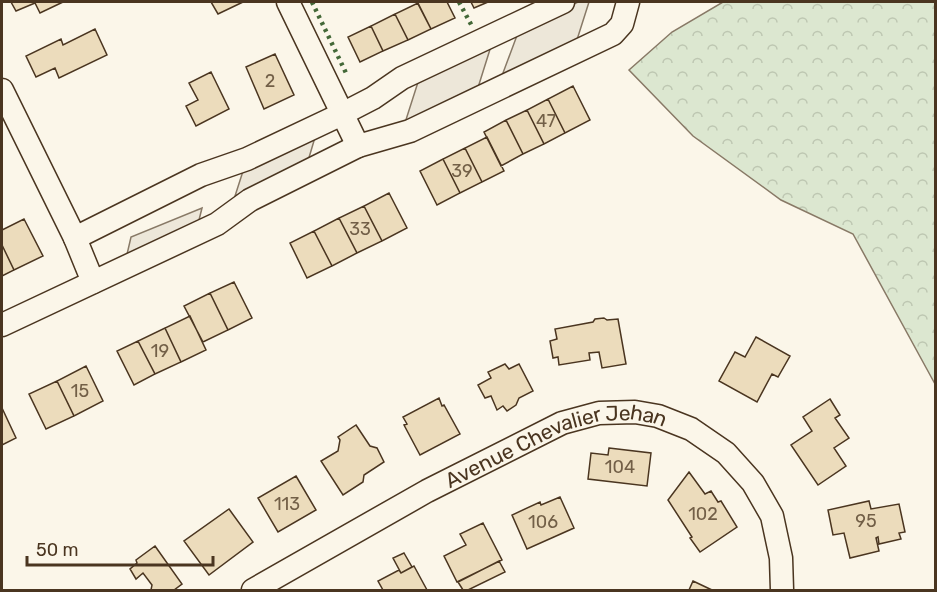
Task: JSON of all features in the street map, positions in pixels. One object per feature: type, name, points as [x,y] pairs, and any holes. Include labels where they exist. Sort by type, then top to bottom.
[{"type":"street","points":[[288,2],[358,146]]},
{"type":"street","points":[[75,237],[201,175],[247,159],[342,114],[373,98],[402,78],[563,2]]},
{"type":"street","points":[[2,325],[217,224],[250,200],[358,146],[410,131],[613,34],[622,24],[628,2]]},
{"type":"street","points":[[2,90],[75,237],[93,282]]},
{"type":"street","name":"Avenue Chevalier Jehan","points":[[253,591],[427,491],[562,423],[599,413],[635,412],[658,416],[691,429],[726,453],[753,483],[772,516],[781,558],[782,591]]},
{"type":"green space","points":[[723,2],[935,2],[935,384],[853,234],[781,200],[693,136],[629,70],[672,32]]},
{"type":"shaded area","points":[[578,2],[589,2],[575,46],[500,81],[519,30]]},
{"type":"shaded area","points":[[492,43],[476,94],[403,129],[419,79]]},
{"type":"shaded area","points":[[316,134],[308,161],[235,196],[244,168]]},
{"type":"shaded area","points":[[202,208],[197,228],[125,263],[131,237]]},
{"type":"building","points":[[11,2],[63,2],[40,13],[35,3],[16,11]]},
{"type":"building","points":[[211,2],[243,2],[218,14]]},
{"type":"building","points":[[417,2],[447,2],[455,18],[431,29]]},
{"type":"building","points":[[471,2],[488,2],[474,8]]},
{"type":"building","points":[[418,3],[431,29],[408,40],[395,14]]},
{"type":"building","points":[[395,14],[408,40],[383,51],[371,26]]},
{"type":"building","points":[[371,26],[383,51],[360,62],[348,37]]},
{"type":"building","points":[[95,29],[107,55],[59,78],[55,68],[36,77],[26,56],[61,39],[63,45]]},
{"type":"building","points":[[275,54],[294,95],[264,109],[246,67]]},
{"type":"building","points":[[211,72],[229,109],[196,126],[186,106],[198,100],[189,83]]},
{"type":"building","points":[[573,86],[590,120],[565,133],[548,99]]},
{"type":"building","points":[[548,99],[565,133],[544,144],[527,110]]},
{"type":"building","points":[[527,110],[544,144],[523,154],[506,120]]},
{"type":"building","points":[[506,120],[523,154],[501,166],[484,132]]},
{"type":"building","points":[[487,137],[504,171],[482,182],[465,148]]},
{"type":"building","points":[[465,148],[482,182],[460,193],[443,159]]},
{"type":"building","points":[[443,159],[460,193],[437,205],[420,171]]},
{"type":"building","points":[[389,193],[407,228],[382,241],[364,206]]},
{"type":"building","points":[[364,206],[382,241],[357,253],[339,218]]},
{"type":"building","points":[[339,218],[357,253],[332,266],[314,231]]},
{"type":"building","points":[[24,219],[43,256],[14,270],[2,245],[2,230]]},
{"type":"building","points":[[314,231],[332,266],[307,278],[290,243]]},
{"type":"building","points":[[2,245],[14,270],[2,276]]},
{"type":"building","points":[[234,282],[252,318],[228,330],[210,293]]},
{"type":"building","points":[[210,293],[228,330],[203,342],[184,306]]},
{"type":"building","points":[[190,316],[206,350],[181,362],[165,328]]},
{"type":"building","points":[[604,318],[618,319],[626,364],[602,368],[599,352],[589,353],[590,360],[559,365],[558,357],[553,358],[550,341],[557,339],[555,329]]},
{"type":"building","points":[[165,328],[181,362],[155,374],[138,341]]},
{"type":"building","points":[[756,337],[790,356],[778,377],[772,374],[757,402],[719,381],[735,352],[745,357]]},
{"type":"building","points":[[138,341],[155,374],[134,385],[117,351]]},
{"type":"building","points":[[505,364],[509,369],[519,364],[533,391],[519,398],[516,405],[507,411],[503,406],[497,410],[491,396],[485,398],[478,385],[491,378],[488,372]]},
{"type":"building","points":[[86,366],[103,401],[74,416],[57,381]]},
{"type":"building","points":[[57,381],[74,416],[46,429],[29,394]]},
{"type":"building","points":[[439,398],[460,434],[420,455],[404,425],[407,424],[403,417]]},
{"type":"building","points":[[830,399],[840,415],[835,418],[849,438],[834,448],[846,466],[818,485],[791,445],[812,431],[803,417]]},
{"type":"building","points":[[2,408],[16,438],[2,445]]},
{"type":"building","points":[[356,425],[370,446],[377,448],[384,462],[364,475],[363,482],[343,495],[321,461],[338,451],[340,440],[338,437]]},
{"type":"building","points":[[609,448],[651,453],[647,486],[588,479],[591,453],[608,455]]},
{"type":"building","points":[[689,472],[705,494],[711,491],[718,502],[721,501],[737,527],[700,552],[668,500]]},
{"type":"building","points":[[296,476],[316,510],[278,532],[258,498]]},
{"type":"building","points":[[560,497],[574,528],[527,549],[512,515],[540,502],[541,505]]},
{"type":"building","points":[[869,501],[871,509],[899,504],[905,532],[899,533],[901,539],[879,544],[878,537],[876,538],[879,551],[850,558],[844,533],[833,535],[828,510]]},
{"type":"building","points":[[229,509],[253,542],[209,575],[184,541]]},
{"type":"building","points":[[483,523],[502,560],[457,582],[444,556],[466,545],[460,534]]},
{"type":"building","points":[[155,546],[182,584],[174,590],[151,590],[152,585],[143,573],[136,579],[130,569],[137,563],[136,560]]},
{"type":"building","points":[[404,553],[412,567],[401,573],[393,558]]},
{"type":"building","points":[[499,561],[505,572],[468,590],[463,590],[458,582]]},
{"type":"building","points":[[414,566],[427,590],[383,590],[378,581],[399,570],[401,573]]},
{"type":"building","points":[[693,581],[712,590],[689,590]]},
{"type":"hedge","points":[[312,2],[346,73]]},
{"type":"hedge","points":[[459,2],[473,28]]}]
